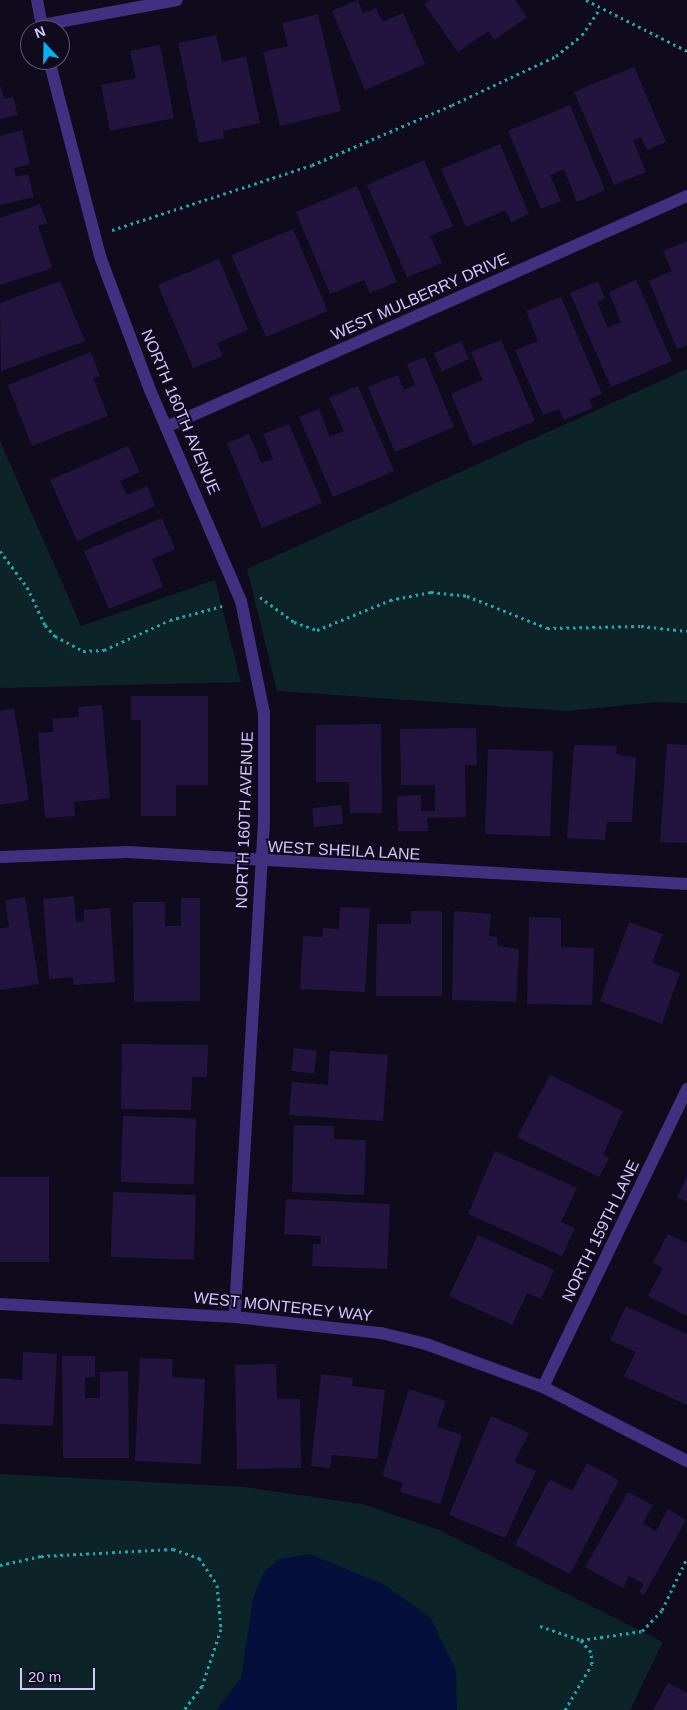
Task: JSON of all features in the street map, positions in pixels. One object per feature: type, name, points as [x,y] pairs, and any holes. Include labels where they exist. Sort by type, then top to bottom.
[{"type":"street","points":[[37,0],[41,20]]},
{"type":"street","points":[[70,22],[177,0]]},
{"type":"street","name":"NORTH 160TH AVENUE","points":[[52,70],[95,236],[166,428],[241,601],[264,713],[262,863],[235,1317]]},
{"type":"street","name":"WEST MULBERRY DRIVE","points":[[166,428],[687,196]]},
{"type":"street","name":"WEST SHEILA LANE","points":[[0,857],[104,851],[262,863],[687,884]]},
{"type":"street","name":"NORTH 159TH LANE","points":[[543,1387],[687,1089]]},
{"type":"street","name":"WEST MONTEREY WAY","points":[[0,1304],[235,1317],[381,1333],[426,1344],[543,1387],[687,1460]]},
{"type":"path","points":[[586,0],[687,51]]},
{"type":"path","points":[[95,236],[282,176],[384,135],[556,56],[582,35],[600,8]]},
{"type":"path","points":[[0,551],[27,587],[45,625],[55,636],[83,651],[104,650],[170,620],[261,597],[294,622],[317,630],[390,600],[431,592],[467,596],[547,628],[641,626],[687,631]]},
{"type":"path","points":[[0,1565],[41,1556],[173,1549],[198,1558],[217,1585],[221,1630],[202,1686],[184,1710]]},
{"type":"path","points":[[540,1626],[581,1640],[632,1634],[649,1627],[687,1558]]},
{"type":"path","points":[[565,1710],[592,1664],[591,1652],[581,1640]]},
{"type":"green space","points":[[687,369],[687,703],[656,702],[568,711],[277,691],[247,569]]},
{"type":"green space","points":[[0,441],[81,626],[215,580],[241,682],[0,688]]},
{"type":"green space","points":[[0,1474],[244,1487],[362,1504],[439,1530],[663,1642],[630,1710],[0,1710]]},
{"type":"shaded area","points":[[310,1554],[383,1584],[430,1617],[456,1670],[457,1710],[216,1710],[241,1678],[253,1598],[264,1572],[279,1559]]},
{"type":"building","points":[[358,0],[363,13],[376,8],[382,22],[403,13],[425,64],[365,90],[332,11]]},
{"type":"building","points":[[430,0],[515,0],[527,17],[494,40],[488,31],[458,52],[424,4]]},
{"type":"building","points":[[318,14],[341,111],[280,126],[263,52],[288,46],[282,23]]},
{"type":"building","points":[[216,35],[222,62],[246,56],[260,123],[223,131],[224,138],[199,143],[178,43]]},
{"type":"building","points":[[160,45],[174,118],[110,131],[101,85],[136,78],[130,51]]},
{"type":"building","points":[[634,67],[666,142],[647,150],[641,137],[633,140],[646,172],[614,185],[574,92]]},
{"type":"building","points":[[0,84],[4,99],[13,97],[18,115],[0,119]]},
{"type":"building","points":[[570,105],[605,190],[577,202],[564,169],[550,175],[561,201],[541,209],[508,131]]},
{"type":"building","points":[[22,130],[30,164],[14,168],[16,177],[28,174],[34,197],[0,205],[0,136]]},
{"type":"building","points":[[500,144],[529,214],[511,222],[506,210],[466,227],[441,169]]},
{"type":"building","points":[[424,160],[453,226],[430,236],[442,263],[407,277],[367,185]]},
{"type":"building","points":[[357,186],[397,282],[370,293],[364,280],[330,294],[296,212]]},
{"type":"building","points":[[40,204],[47,223],[38,226],[52,268],[0,285],[0,218]]},
{"type":"building","points":[[293,229],[328,311],[266,337],[231,255]]},
{"type":"building","points":[[687,241],[687,345],[677,349],[649,281],[672,271],[663,251]]},
{"type":"building","points":[[219,259],[248,330],[217,343],[223,356],[193,368],[158,285]]},
{"type":"building","points":[[636,280],[672,361],[611,387],[570,293],[598,281],[605,298],[597,302],[608,328],[621,322],[609,292]]},
{"type":"building","points":[[60,281],[85,341],[1,371],[0,303]]},
{"type":"building","points":[[561,297],[602,394],[589,399],[593,408],[564,420],[559,409],[543,415],[515,350],[538,341],[526,311]]},
{"type":"building","points":[[501,340],[535,421],[473,446],[451,394],[483,380],[471,352]]},
{"type":"building","points":[[461,341],[469,359],[442,371],[434,353]]},
{"type":"building","points":[[91,352],[100,376],[93,378],[108,416],[32,446],[8,385]]},
{"type":"building","points":[[425,357],[454,427],[395,452],[368,387],[398,375],[404,390],[415,385],[407,364]]},
{"type":"building","points":[[358,386],[394,471],[333,497],[299,417],[319,409],[330,437],[344,431],[329,398]]},
{"type":"building","points":[[289,424],[322,503],[262,528],[227,443],[249,434],[261,463],[273,459],[263,434]]},
{"type":"building","points":[[128,446],[140,472],[120,481],[127,495],[147,486],[155,506],[77,541],[50,480]]},
{"type":"building","points":[[162,518],[175,549],[152,559],[163,587],[109,609],[84,551]]},
{"type":"building","points":[[131,696],[208,696],[208,785],[176,785],[176,816],[141,816],[141,720],[131,720]]},
{"type":"building","points":[[102,705],[110,798],[74,802],[75,816],[45,818],[38,733],[54,732],[52,719],[79,717],[78,707]]},
{"type":"building","points":[[14,708],[29,800],[0,805],[0,711]]},
{"type":"building","points":[[381,724],[382,813],[350,813],[349,782],[316,782],[316,725]]},
{"type":"building","points":[[476,728],[477,765],[465,765],[466,817],[427,818],[428,831],[398,831],[397,796],[421,795],[421,811],[435,811],[435,785],[401,785],[400,729]]},
{"type":"building","points":[[667,744],[687,745],[687,843],[660,842]]},
{"type":"building","points":[[574,745],[617,746],[616,754],[636,758],[632,822],[607,822],[605,840],[567,838]]},
{"type":"building","points":[[488,749],[553,751],[550,836],[485,834]]},
{"type":"building","points":[[341,805],[343,824],[314,827],[312,808]]},
{"type":"building","points":[[74,896],[76,922],[84,921],[84,910],[110,908],[115,982],[74,985],[73,977],[49,979],[43,899]]},
{"type":"building","points":[[25,897],[39,984],[0,990],[0,929],[9,927],[5,900]]},
{"type":"building","points":[[181,898],[200,898],[200,1001],[134,1002],[133,902],[165,902],[165,926],[181,926]]},
{"type":"building","points":[[340,907],[370,908],[365,992],[300,989],[303,936],[322,937],[323,928],[339,929]]},
{"type":"building","points":[[411,911],[442,911],[442,996],[376,996],[377,924],[411,924]]},
{"type":"building","points":[[454,911],[491,914],[489,936],[497,937],[498,946],[519,949],[516,1002],[452,1000]]},
{"type":"building","points":[[529,917],[561,918],[561,947],[594,948],[592,1005],[527,1004]]},
{"type":"building","points":[[629,922],[663,934],[652,963],[680,973],[662,1024],[600,1001]]},
{"type":"building","points":[[122,1044],[208,1045],[207,1077],[192,1077],[191,1110],[121,1109]]},
{"type":"building","points":[[294,1048],[317,1051],[314,1074],[291,1071]]},
{"type":"building","points":[[330,1051],[388,1055],[383,1121],[289,1115],[292,1082],[328,1085]]},
{"type":"building","points":[[550,1075],[623,1111],[603,1155],[609,1158],[599,1177],[517,1137]]},
{"type":"building","points":[[123,1116],[196,1119],[194,1185],[121,1182]]},
{"type":"building","points":[[294,1125],[334,1126],[334,1139],[366,1140],[364,1195],[292,1192]]},
{"type":"building","points":[[495,1151],[577,1188],[561,1222],[575,1228],[562,1256],[468,1214]]},
{"type":"building","points":[[687,1176],[687,1202],[677,1197]]},
{"type":"building","points":[[0,1177],[49,1177],[49,1262],[0,1262]]},
{"type":"building","points":[[113,1192],[196,1195],[194,1260],[111,1257]]},
{"type":"building","points":[[286,1199],[390,1204],[387,1269],[312,1266],[313,1244],[321,1244],[321,1236],[284,1234]]},
{"type":"building","points":[[668,1234],[687,1243],[687,1316],[648,1296],[663,1268],[653,1263]]},
{"type":"building","points":[[478,1235],[554,1270],[541,1299],[527,1293],[512,1325],[449,1296]]},
{"type":"building","points":[[626,1306],[687,1334],[687,1405],[624,1376],[636,1352],[610,1340]]},
{"type":"building","points":[[23,1352],[57,1354],[53,1426],[0,1424],[0,1378],[22,1380]]},
{"type":"building","points":[[62,1356],[95,1356],[95,1377],[85,1378],[85,1398],[100,1398],[100,1372],[128,1371],[129,1458],[63,1458]]},
{"type":"building","points":[[140,1358],[173,1359],[172,1377],[205,1379],[201,1464],[135,1461]]},
{"type":"building","points":[[276,1364],[277,1399],[300,1399],[301,1468],[237,1469],[235,1365]]},
{"type":"building","points":[[321,1374],[353,1378],[352,1386],[385,1390],[377,1459],[332,1455],[330,1468],[311,1466]]},
{"type":"building","points":[[409,1389],[446,1401],[437,1427],[462,1435],[440,1504],[400,1492],[403,1483],[382,1476]]},
{"type":"building","points":[[491,1416],[529,1433],[514,1462],[536,1471],[505,1538],[449,1515]]},
{"type":"building","points":[[587,1463],[619,1480],[570,1574],[515,1545],[550,1479],[572,1491]]},
{"type":"building","points":[[628,1492],[653,1505],[643,1523],[656,1531],[668,1509],[686,1520],[644,1595],[639,1592],[644,1584],[629,1576],[623,1588],[585,1567]]},
{"type":"building","points":[[668,1683],[687,1693],[687,1710],[653,1710]]}]
